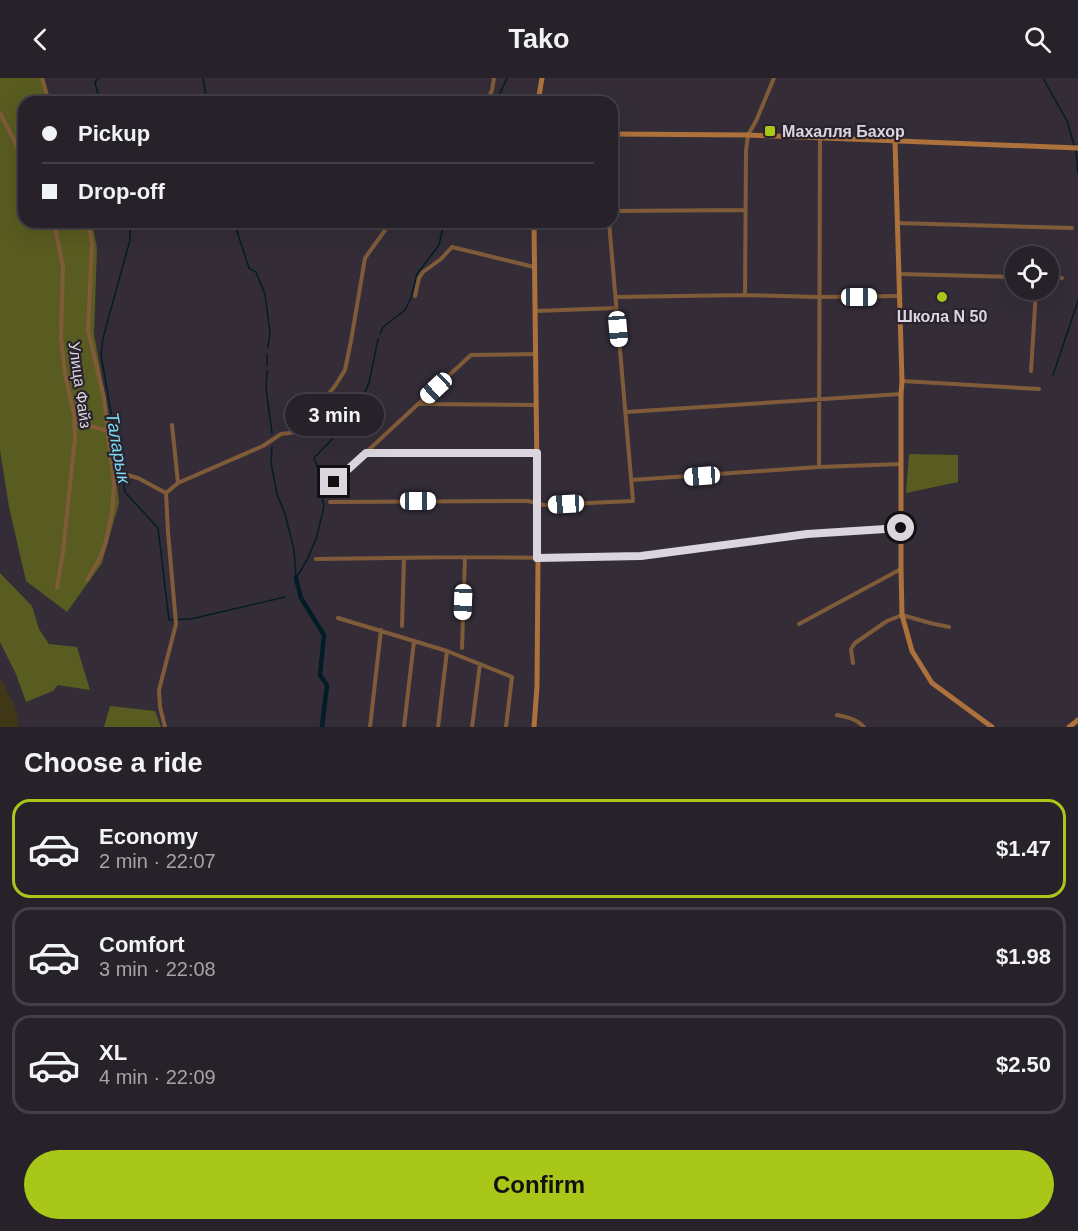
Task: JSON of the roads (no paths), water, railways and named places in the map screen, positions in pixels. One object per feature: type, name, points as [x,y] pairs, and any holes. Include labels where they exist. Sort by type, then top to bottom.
[{"type":"street","points":[[42,78],[47,96]]},
{"type":"street","points":[[490,96],[494,78]]},
{"type":"street","points":[[539,96],[542,78]]},
{"type":"street","points":[[745,295],[748,135],[774,78]]},
{"type":"street","points":[[0,113],[18,148]]},
{"type":"street","points":[[618,134],[748,135],[1078,148]]},
{"type":"street","points":[[819,467],[820,138]]},
{"type":"street","points":[[895,140],[902,381],[902,615],[912,651],[932,683],[992,727]]},
{"type":"street","points":[[618,211],[745,210]]},
{"type":"street","points":[[897,223],[1072,228]]},
{"type":"street","name":"Улица Файз","points":[[55,228],[63,267],[61,338],[64,374],[75,422],[71,488],[57,588]]},
{"type":"street","points":[[87,579],[106,542],[114,485],[104,398],[88,330],[92,243],[89,228]]},
{"type":"street","points":[[166,493],[178,483],[263,446],[281,434],[296,432],[304,424],[335,386],[345,369],[365,258],[387,228]]},
{"type":"street","points":[[534,228],[537,686],[534,727]]},
{"type":"street","points":[[330,502],[528,501],[544,505],[633,501],[610,228]]},
{"type":"street","points":[[415,296],[419,278],[423,272],[452,247],[535,267]]},
{"type":"street","points":[[898,274],[1005,277]]},
{"type":"street","points":[[616,297],[899,296]]},
{"type":"street","points":[[1031,371],[1035,300]]},
{"type":"street","points":[[536,311],[616,308]]},
{"type":"street","points":[[334,482],[471,355],[536,354]]},
{"type":"street","points":[[902,381],[1039,389]]},
{"type":"street","points":[[626,412],[901,394]]},
{"type":"street","points":[[419,404],[536,405]]},
{"type":"street","points":[[75,422],[108,431]]},
{"type":"street","points":[[172,426],[178,483]]},
{"type":"street","points":[[366,453],[537,453]]},
{"type":"street","points":[[631,480],[819,467],[901,464]]},
{"type":"street","points":[[113,471],[138,478],[166,493]]},
{"type":"street","points":[[165,727],[159,690],[176,624],[166,493]]},
{"type":"street","points":[[316,560],[641,556],[807,534],[901,528]]},
{"type":"street","points":[[462,648],[465,557]]},
{"type":"street","points":[[402,626],[404,558]]},
{"type":"street","points":[[799,624],[901,569]]},
{"type":"street","points":[[853,663],[851,649],[855,643],[887,621],[902,615],[949,627]]},
{"type":"street","points":[[338,618],[447,651],[512,677],[506,727]]},
{"type":"street","points":[[370,727],[381,630]]},
{"type":"street","points":[[404,727],[414,641]]},
{"type":"street","points":[[438,727],[447,651]]},
{"type":"street","points":[[472,727],[480,663]]},
{"type":"street","points":[[837,715],[850,717],[864,727]]},
{"type":"street","points":[[1069,727],[1078,720]]},
{"type":"waterway","name":"Таларык","points":[[98,96],[95,82],[99,78]]},
{"type":"waterway","points":[[203,78],[206,96]]},
{"type":"waterway","points":[[499,96],[507,78]]},
{"type":"waterway","points":[[1043,78],[1067,121],[1074,145]]},
{"type":"waterway","points":[[1076,151],[1078,174]]},
{"type":"waterway","name":"Таларык","points":[[130,228],[130,240],[103,338],[101,355],[125,492],[158,528],[169,620],[191,619],[285,597]]},
{"type":"waterway","points":[[236,228],[249,268],[256,272],[265,294],[270,333],[268,347]]},
{"type":"waterway","points":[[380,334],[383,327],[405,310],[411,298],[417,274],[439,245],[443,228]]},
{"type":"waterway","points":[[1053,375],[1078,301]]},
{"type":"waterway","points":[[296,578],[316,539],[324,507],[314,458],[337,434],[357,418],[360,403],[369,383],[378,339]]},
{"type":"waterway","points":[[267,354],[267,366]]},
{"type":"waterway","points":[[267,371],[266,388],[272,433]]},
{"type":"waterway","points":[[272,447],[271,463],[277,494],[285,514],[294,550],[296,577]]},
{"type":"waterway","points":[[296,578],[301,598],[324,635],[320,675],[327,685],[322,727]]},
{"type":"place","name":"Махалля Бахор","points":[[770,131]]},
{"type":"place","name":"Школа N 50","points":[[942,297]]}]
